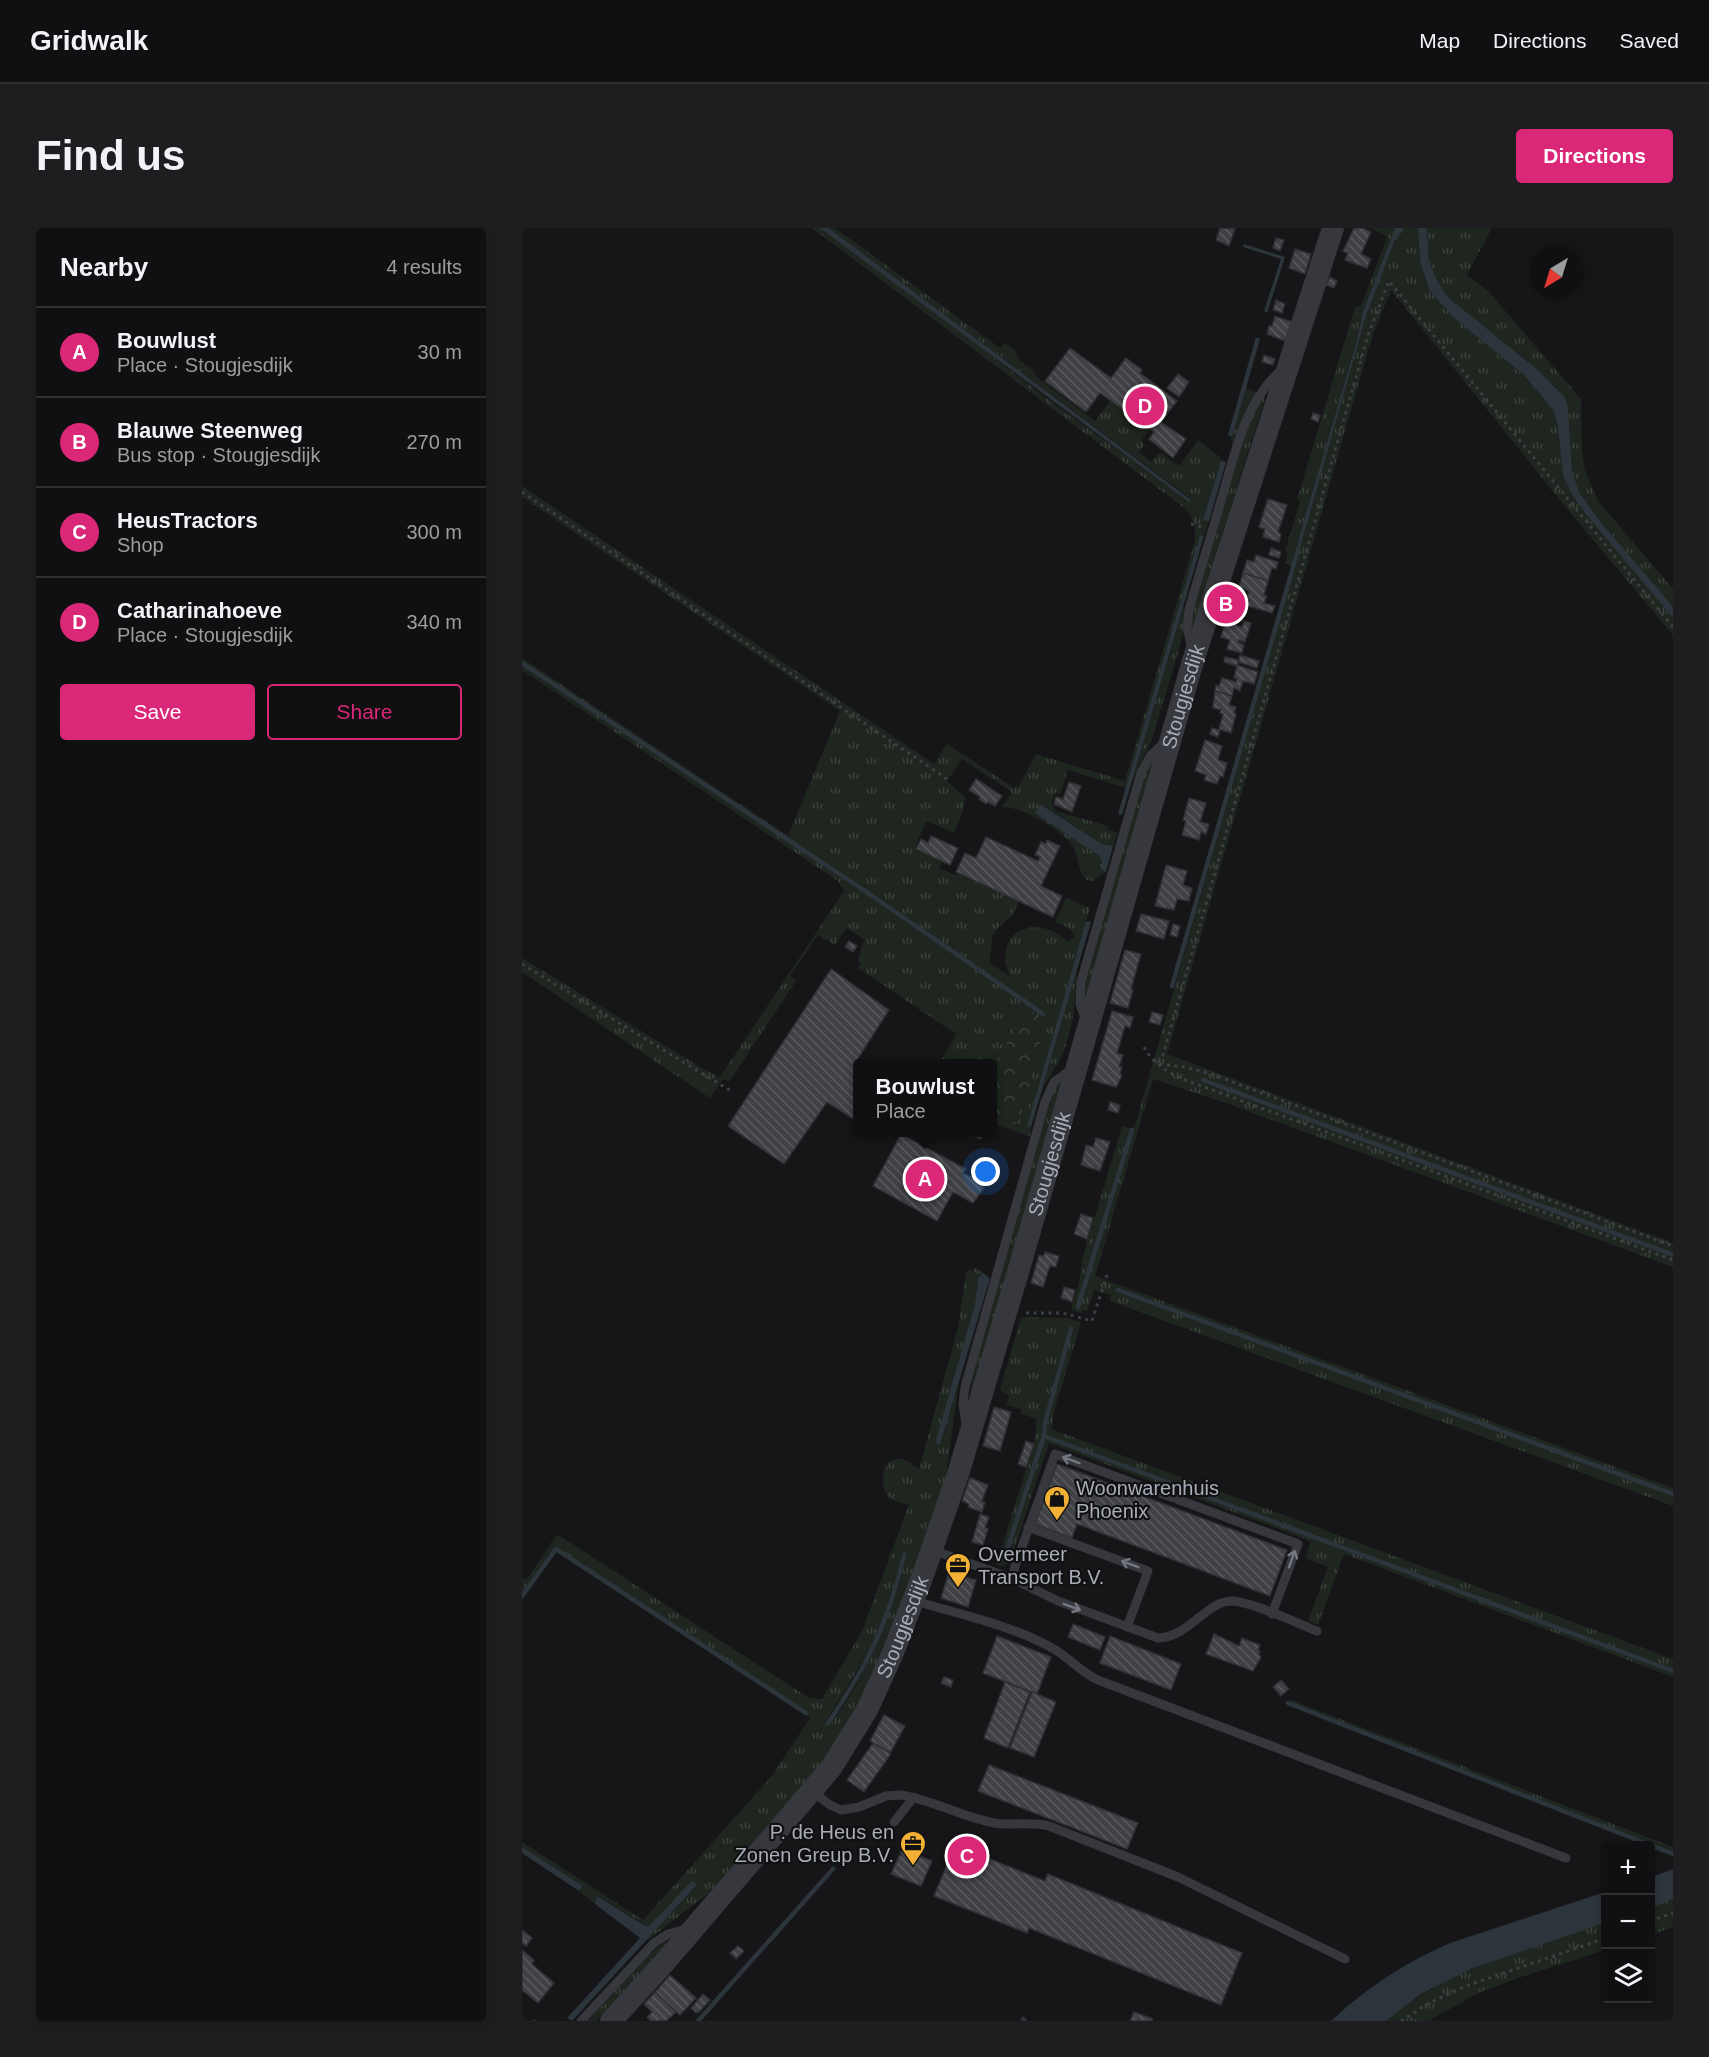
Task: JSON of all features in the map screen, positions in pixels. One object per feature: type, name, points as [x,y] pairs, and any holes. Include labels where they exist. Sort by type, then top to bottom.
[{"type":"street","name":"Stougjesdijk","points":[[611,2021],[812,1791],[838,1756],[867,1710],[883,1678],[932,1550],[969,1438],[1195,657],[1333,228]]},
{"type":"lane","points":[[969,1438],[963,1404],[965,1388],[996,1283],[1000,1256],[1051,1087],[1058,1077],[1078,1065]]},
{"type":"lane","points":[[1011,1578],[1055,1454],[1298,1544],[1272,1614]]},
{"type":"lane","points":[[1029,1527],[1148,1570],[1127,1628]]},
{"type":"lane","points":[[932,1550],[1011,1578],[1048,1597],[1158,1638],[1175,1635],[1224,1602],[1242,1603],[1317,1631]]},
{"type":"lane","points":[[914,1600],[1010,1630],[1053,1648],[1082,1672],[1098,1680],[1566,1858]]},
{"type":"lane","points":[[812,1791],[830,1805],[841,1810],[859,1807],[885,1796],[901,1795],[914,1797],[994,1823],[1033,1822],[1062,1831],[1178,1876],[1345,1959]]},
{"type":"lane","points":[[894,1822],[914,1797]]},
{"type":"lane","points":[[581,2021],[654,1943],[668,1934],[695,1927]]},
{"type":"path","points":[[1157,1064],[1167,1044],[1368,335],[1389,281],[1673,627]]},
{"type":"path","points":[[522,492],[947,779]]},
{"type":"path","points":[[522,964],[731,1091]]},
{"type":"path","points":[[1144,1047],[1157,1064],[1173,1075],[1673,1260]]},
{"type":"path","points":[[1157,1064],[1185,1067],[1211,1074],[1673,1246]]},
{"type":"path","points":[[1006,1313],[1056,1313],[1092,1321],[1107,1275]]},
{"type":"path","points":[[1655,1919],[1673,1913]]},
{"type":"path","points":[[1401,2021],[1429,2003],[1469,1985],[1601,1939]]},
{"type":"green space","points":[[812,228],[820,228],[1042,395],[1190,502],[1191,499],[829,228],[835,228],[1000,348],[1005,343],[1015,350],[1019,360],[1036,373],[1035,376],[1095,421],[1110,401],[1149,430],[1141,441],[1145,444],[1139,452],[1151,462],[1160,452],[1179,466],[1198,440],[1221,458],[1204,519],[1209,521],[1204,536],[1200,536],[1126,788],[1068,770],[1060,794],[1055,793],[1051,804],[1056,811],[1108,826],[1107,829],[1118,833],[1113,846],[1102,844],[1041,804],[1035,813],[1099,856],[1102,861],[1102,870],[1106,872],[1093,881],[1086,880],[1074,849],[1067,839],[1050,826],[1019,810],[1002,807],[1012,792],[962,759],[947,781],[965,797],[964,808],[954,833],[926,821],[915,848],[942,861],[939,868],[955,875],[956,873],[1019,901],[1013,915],[993,935],[989,962],[1010,977],[1005,959],[1007,947],[1019,931],[1028,928],[1048,930],[1067,942],[1075,937],[1067,927],[1055,922],[1066,898],[1090,908],[1027,1126],[1031,1127],[1030,1136],[997,1125],[997,1117],[1012,1123],[1019,1120],[1028,1093],[1027,1009],[997,1060],[942,1059],[956,1034],[858,968],[861,963],[858,960],[864,939],[847,928],[835,945],[818,935],[790,976],[796,981],[729,1082],[723,1079],[710,1098],[522,972],[522,958],[720,1077],[844,891],[838,881],[522,670],[522,658],[788,836],[840,711],[522,497],[522,486],[934,764],[947,744],[1014,788],[1019,786],[1036,754],[1125,781],[1195,540],[1194,524],[1190,515],[1179,504]]},
{"type":"green space","points":[[1371,228],[1395,228],[1363,312],[1296,554],[1298,555],[1366,316],[1392,246],[1399,233],[1405,228],[1418,228],[1420,261],[1429,289],[1454,318],[1523,374],[1554,411],[1563,476],[1571,493],[1584,512],[1673,618],[1673,635],[1573,516],[1391,290],[1371,340],[1167,1054],[1673,1243],[1673,1267],[1223,1102],[1153,1079],[1095,1276],[1673,1488],[1673,1506],[1110,1301],[1111,1295],[1094,1290],[1087,1311],[1083,1310],[1081,1313],[1071,1310],[1079,1284],[1082,1260],[1122,1126],[1134,1129],[1295,567],[1285,563],[1288,553],[1285,551],[1300,502],[1297,500],[1355,307],[1361,306],[1387,237]]},
{"type":"green space","points":[[1427,228],[1492,228],[1467,275],[1489,292],[1581,399],[1582,452],[1585,471],[1598,501],[1673,589],[1673,608],[1599,520],[1579,492],[1572,471],[1568,407],[1560,391],[1539,371],[1449,298],[1429,263]]},
{"type":"green space","points":[[1246,388],[1257,392],[1233,443],[1231,442]]},
{"type":"green space","points":[[1267,392],[1193,627],[1190,627],[1244,435],[1254,412]]},
{"type":"green space","points":[[1184,606],[1183,633],[1179,650],[1151,742],[1132,781]]},
{"type":"green space","points":[[1155,757],[1085,1005],[1083,993],[1143,779],[1148,766]]},
{"type":"green space","points":[[1077,970],[1069,1034],[1062,1055],[1043,1088]]},
{"type":"green space","points":[[1027,1009],[1045,1021],[1028,1093],[1019,1120],[1012,1123],[997,1117],[997,1060]]},
{"type":"green space","points":[[1062,1081],[971,1397],[971,1380],[1049,1105],[1055,1090]]},
{"type":"green space","points":[[975,1267],[983,1273],[977,1283],[975,1304],[936,1443],[941,1444],[959,1381],[946,1476],[916,1566],[867,1688],[822,1762],[709,1893],[648,1940],[697,1886],[692,1881],[653,1924],[647,1926],[598,1896],[595,1904],[579,1891],[583,1886],[522,1847],[522,1842],[643,1920],[771,1777],[810,1718],[557,1551],[522,1600],[522,1579],[527,1579],[556,1536],[560,1536],[809,1698],[822,1699],[862,1631],[909,1505],[893,1500],[887,1494],[883,1474],[889,1462],[895,1459],[902,1459],[919,1469],[958,1328],[966,1273],[968,1269],[972,1271]],"holes":[[[904,1552],[907,1554],[894,1599],[877,1644],[843,1707],[829,1726],[825,1723],[869,1651],[884,1616]]]},
{"type":"green space","points":[[1021,1317],[1066,1318],[1080,1322],[1051,1429],[1673,1659],[1673,1677],[1344,1554],[1318,1625],[1308,1621],[1328,1567],[1305,1558],[1311,1541],[1049,1443],[1010,1562],[1004,1566],[996,1565],[1034,1444],[1037,1419],[1021,1414],[1021,1409],[1006,1405],[1009,1396],[1000,1390]]},
{"type":"green space","points":[[1291,1700],[1673,1847],[1673,1855],[1655,1848],[1655,1841],[1637,1841],[1289,1706]]},
{"type":"green space","points":[[1673,1899],[1673,1927],[1655,1934],[1655,1906]]},
{"type":"green space","points":[[1601,1924],[1601,1951],[1478,1993],[1429,2021],[1386,2021],[1410,2003],[1462,1973],[1519,1951]]},
{"type":"green space","points":[[665,1941],[668,1943],[596,2021],[588,2021],[644,1959]]},
{"type":"shaded area","points":[[820,228],[829,228],[1191,500],[1189,502]]},
{"type":"shaded area","points":[[1395,228],[1405,228],[1394,242],[1366,316],[1298,555],[1296,554],[1300,534],[1357,340],[1363,312]]},
{"type":"shaded area","points":[[1418,228],[1427,228],[1429,263],[1449,298],[1539,371],[1564,396],[1568,407],[1572,471],[1579,492],[1599,520],[1669,602],[1673,608],[1673,618],[1584,512],[1571,493],[1563,476],[1554,411],[1523,374],[1454,318],[1429,289],[1420,261]]},
{"type":"shaded area","points":[[1244,244],[1285,257],[1267,313],[1264,311],[1281,259],[1243,247]]},
{"type":"shaded area","points":[[1256,337],[1260,339],[1232,437],[1228,435]]},
{"type":"shaded area","points":[[1221,460],[1226,462],[1209,521],[1203,520]]},
{"type":"shaded area","points":[[1200,535],[1204,536],[1122,815],[1118,814]]},
{"type":"shaded area","points":[[1040,804],[1102,844],[1113,846],[1106,872],[1102,870],[1102,861],[1099,856],[1035,813]]},
{"type":"shaded area","points":[[1086,921],[1091,922],[1031,1127],[1027,1126]]},
{"type":"shaded area","points":[[983,1273],[990,1278],[940,1445],[935,1443],[975,1304],[978,1278]]},
{"type":"shaded area","points":[[903,1552],[907,1553],[883,1630],[852,1691],[829,1726],[825,1724],[858,1670],[879,1628]]},
{"type":"shaded area","points":[[522,1847],[583,1886],[579,1891],[522,1853]]},
{"type":"shaded area","points":[[1673,1869],[1673,1899],[1655,1906],[1655,1895],[1655,1876]]},
{"type":"shaded area","points":[[692,1881],[697,1885],[572,2021],[567,2018],[640,1938],[595,1904],[597,1896],[649,1926]]},
{"type":"shaded area","points":[[1601,1893],[1601,1924],[1473,1968],[1421,1994],[1386,2021],[1331,2021],[1372,1987],[1402,1967],[1450,1943]]},
{"type":"building","points":[[1220,228],[1235,229],[1229,246],[1216,240]]},
{"type":"building","points":[[1354,228],[1363,228],[1371,232],[1361,254],[1371,259],[1367,268],[1345,260],[1348,253],[1343,251]]},
{"type":"building","points":[[1276,238],[1284,240],[1280,251],[1273,248]]},
{"type":"building","points":[[1295,249],[1311,254],[1305,274],[1289,268]]},
{"type":"building","points":[[1330,277],[1337,281],[1334,288],[1326,285]]},
{"type":"building","points":[[1276,300],[1285,304],[1282,313],[1273,310]]},
{"type":"building","points":[[1275,316],[1292,322],[1285,341],[1267,334]]},
{"type":"building","points":[[1070,348],[1111,378],[1126,358],[1142,370],[1140,373],[1177,401],[1161,422],[1186,439],[1173,458],[1149,439],[1154,432],[1100,393],[1086,412],[1045,381]]},
{"type":"building","points":[[1264,355],[1275,359],[1273,365],[1262,362]]},
{"type":"building","points":[[1178,374],[1189,382],[1179,397],[1167,388]]},
{"type":"building","points":[[1313,413],[1320,415],[1318,422],[1311,419]]},
{"type":"building","points":[[1268,499],[1287,505],[1278,532],[1281,534],[1279,542],[1263,537],[1265,529],[1259,527]]},
{"type":"building","points":[[1271,548],[1281,552],[1279,558],[1269,555]]},
{"type":"building","points":[[1256,555],[1278,562],[1276,569],[1272,568],[1268,581],[1243,573],[1247,560],[1254,562]]},
{"type":"building","points":[[1243,573],[1268,581],[1264,603],[1275,606],[1272,613],[1245,605],[1249,591],[1239,587]]},
{"type":"building","points":[[1244,621],[1251,623],[1245,642],[1239,640],[1238,642],[1244,645],[1242,653],[1227,649],[1230,640],[1221,637],[1225,622],[1242,627]]},
{"type":"building","points":[[1240,655],[1259,661],[1257,668],[1238,662]]},
{"type":"building","points":[[1225,657],[1239,660],[1237,666],[1224,662]]},
{"type":"building","points":[[1237,665],[1258,672],[1254,684],[1243,681],[1240,691],[1234,688],[1232,696],[1215,691],[1216,685],[1219,686],[1222,678],[1236,682],[1237,679],[1234,678]]},
{"type":"building","points":[[1215,691],[1232,696],[1229,705],[1236,707],[1234,713],[1236,714],[1231,733],[1219,729],[1223,714],[1220,713],[1221,710],[1213,708]]},
{"type":"building","points":[[1212,728],[1220,730],[1218,737],[1210,734]]},
{"type":"building","points":[[1205,740],[1222,746],[1218,760],[1227,763],[1223,777],[1220,776],[1217,784],[1204,780],[1206,775],[1195,771]]},
{"type":"building","points":[[976,779],[1002,796],[995,806],[988,802],[986,804],[969,790]]},
{"type":"building","points":[[1069,782],[1081,786],[1072,812],[1054,804],[1056,797],[1063,799]]},
{"type":"building","points":[[1189,798],[1206,803],[1200,822],[1209,824],[1206,834],[1201,832],[1199,840],[1182,835],[1186,821],[1183,820]]},
{"type":"building","points":[[931,836],[958,848],[950,865],[916,849],[921,839],[928,843]]},
{"type":"building","points":[[986,837],[1038,861],[1040,857],[1035,855],[1041,842],[1046,844],[1047,840],[1060,846],[1041,886],[1062,896],[1053,917],[956,872],[965,853],[976,858]]},
{"type":"building","points":[[1166,865],[1187,871],[1183,885],[1192,888],[1189,901],[1177,899],[1174,910],[1155,906]]},
{"type":"building","points":[[1141,914],[1169,921],[1164,939],[1136,931]]},
{"type":"building","points":[[1173,924],[1180,926],[1177,937],[1170,935]]},
{"type":"building","points":[[849,941],[857,946],[853,952],[845,947]]},
{"type":"building","points":[[1125,950],[1141,954],[1128,1008],[1110,1003]]},
{"type":"building","points":[[831,969],[889,1010],[858,1059],[853,1059],[853,1119],[827,1102],[784,1164],[728,1126]]},
{"type":"building","points":[[1112,1011],[1133,1017],[1130,1028],[1125,1026],[1117,1053],[1123,1055],[1119,1067],[1122,1067],[1120,1074],[1122,1076],[1116,1087],[1092,1080]]},
{"type":"building","points":[[1152,1012],[1163,1015],[1160,1025],[1149,1022]]},
{"type":"building","points":[[1110,1102],[1120,1105],[1118,1113],[1108,1110]]},
{"type":"building","points":[[899,1137],[907,1137],[966,1169],[963,1173],[984,1184],[982,1187],[984,1188],[973,1203],[953,1192],[937,1221],[873,1186]]},
{"type":"building","points":[[1096,1138],[1110,1142],[1100,1171],[1081,1165],[1086,1145],[1093,1147]]},
{"type":"building","points":[[1081,1214],[1093,1218],[1087,1239],[1074,1234]]},
{"type":"building","points":[[1045,1252],[1059,1256],[1056,1267],[1050,1266],[1043,1287],[1031,1283],[1039,1255],[1044,1256]]},
{"type":"building","points":[[1064,1287],[1075,1290],[1072,1302],[1061,1298]]},
{"type":"building","points":[[994,1407],[1011,1412],[1000,1451],[983,1446]]},
{"type":"building","points":[[1026,1441],[1034,1444],[1026,1467],[1018,1464]]},
{"type":"building","points":[[1057,1464],[1287,1550],[1270,1596],[1077,1524],[1072,1538],[1035,1524]]},
{"type":"building","points":[[970,1478],[988,1485],[982,1501],[985,1502],[982,1512],[968,1507],[969,1504],[962,1501]]},
{"type":"building","points":[[980,1514],[989,1517],[983,1545],[972,1542]]},
{"type":"building","points":[[949,1572],[976,1580],[968,1607],[941,1598]]},
{"type":"building","points":[[1073,1624],[1105,1637],[1100,1650],[1068,1637]]},
{"type":"building","points":[[1214,1634],[1239,1646],[1242,1638],[1260,1645],[1258,1650],[1261,1657],[1253,1671],[1206,1654]]},
{"type":"building","points":[[997,1636],[1051,1657],[1037,1694],[983,1673]]},
{"type":"building","points":[[1110,1636],[1181,1664],[1171,1690],[1100,1663]]},
{"type":"building","points":[[944,1677],[953,1680],[951,1687],[941,1683]]},
{"type":"building","points":[[1281,1680],[1289,1689],[1281,1696],[1273,1687]]},
{"type":"building","points":[[1005,1682],[1030,1692],[1008,1748],[984,1738]]},
{"type":"building","points":[[1032,1692],[1056,1702],[1034,1757],[1010,1748]]},
{"type":"building","points":[[884,1715],[905,1726],[890,1753],[870,1741]]},
{"type":"building","points":[[873,1743],[890,1755],[864,1792],[847,1780]]},
{"type":"building","points":[[989,1765],[1138,1823],[1127,1849],[978,1791]]},
{"type":"building","points":[[955,1845],[1045,1881],[1048,1874],[1242,1953],[1221,2005],[1029,1928],[1027,1933],[934,1896]]},
{"type":"building","points":[[906,1850],[907,1853],[932,1861],[921,1886],[891,1874],[901,1855],[900,1852]]},
{"type":"building","points":[[522,1930],[532,1938],[526,1946],[522,1943]]},
{"type":"building","points":[[738,1946],[744,1951],[736,1959],[730,1953]]},
{"type":"building","points":[[522,1950],[534,1960],[532,1964],[554,1983],[538,2003],[522,1990]]},
{"type":"building","points":[[670,1975],[696,1998],[680,2015],[655,1992]]},
{"type":"building","points":[[655,1992],[676,2012],[666,2021],[651,2021],[647,2017],[652,2012],[644,2004]]},
{"type":"building","points":[[703,1994],[710,2000],[696,2013],[691,2008]]},
{"type":"building","points":[[1134,2012],[1153,2019],[1152,2021],[1130,2021]]},
{"type":"waterway","points":[[1172,986],[1298,550]]},
{"type":"waterway","points":[[522,663],[868,893],[1043,1014]]},
{"type":"waterway","points":[[1203,1080],[1673,1255]]},
{"type":"waterway","points":[[1078,1307],[1132,1130]]},
{"type":"waterway","points":[[1118,1290],[1673,1494]]},
{"type":"waterway","points":[[1004,1559],[1044,1436],[1045,1423],[1071,1329]]},
{"type":"waterway","points":[[1044,1436],[1673,1671]]},
{"type":"waterway","points":[[522,1596],[556,1549],[806,1713]]},
{"type":"waterway","points":[[1288,1703],[1673,1854]]},
{"type":"waterway","points":[[698,2021],[833,1869]]},
{"type":"place","name":"Catharinahoeve","points":[[1145,406]]},
{"type":"place","name":"Blauwe Steenweg","points":[[1226,604]]},
{"type":"place","name":"Bouwlust","points":[[925,1179]]},
{"type":"place","name":"Woonwarenhuis Phoenix","points":[[1057,1522]]},
{"type":"place","name":"Overmeer Transport B.V.","points":[[958,1589]]},
{"type":"place","name":"HeusTractors","points":[[967,1856]]},
{"type":"place","name":"P. de Heus en Zonen Greup B.V.","points":[[913,1867]]}]
